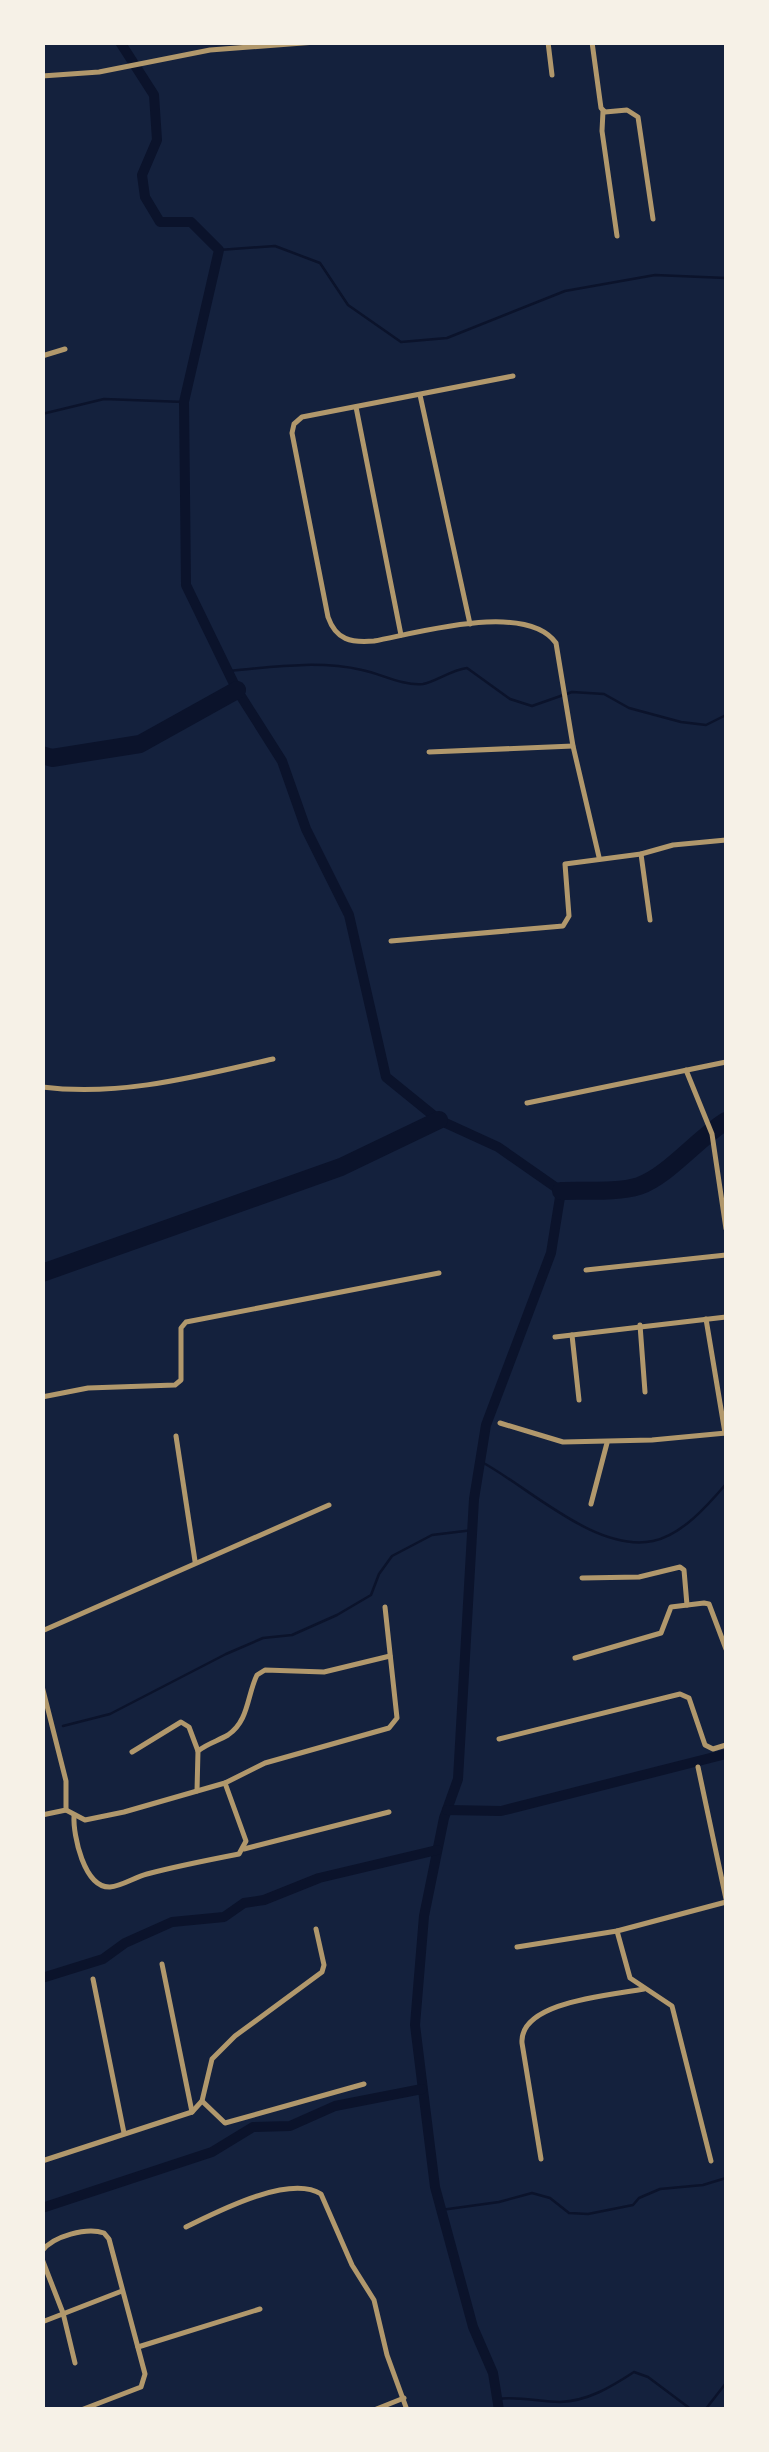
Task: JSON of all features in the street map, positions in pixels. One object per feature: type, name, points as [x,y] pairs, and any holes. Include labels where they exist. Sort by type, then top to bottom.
[{"type":"street","points":[[42,76],[99,72],[210,50],[316,42]]},
{"type":"street","points":[[548,42],[552,74]]},
{"type":"street","points":[[592,42],[617,236]]},
{"type":"street","points":[[602,112],[627,110],[638,117],[653,219]]},
{"type":"street","points":[[42,356],[65,349]]},
{"type":"street","points":[[513,376],[302,417],[294,424],[292,433],[324,598],[331,626],[340,637],[355,642],[489,622],[528,624],[544,630],[556,643],[564,701],[598,857]]},
{"type":"street","points":[[420,395],[470,624]]},
{"type":"street","points":[[356,407],[401,636]]},
{"type":"street","points":[[429,752],[573,746]]},
{"type":"street","points":[[391,941],[563,926],[569,916],[565,864],[726,840]]},
{"type":"street","points":[[642,854],[650,920]]},
{"type":"street","points":[[42,1087],[84,1089],[174,1082],[273,1059]]},
{"type":"street","points":[[526,1103],[726,1062]]},
{"type":"street","points":[[686,1070],[712,1134],[726,1230]]},
{"type":"street","points":[[586,1270],[726,1255]]},
{"type":"street","points":[[42,1397],[88,1388],[175,1386],[181,1380],[181,1328],[186,1322],[439,1273]]},
{"type":"street","points":[[555,1337],[726,1317]]},
{"type":"street","points":[[500,1423],[563,1442],[607,1443],[726,1433],[706,1319]]},
{"type":"street","points":[[640,1325],[645,1392]]},
{"type":"street","points":[[572,1334],[579,1400]]},
{"type":"street","points":[[176,1436],[195,1561]]},
{"type":"street","points":[[591,1504],[607,1443]]},
{"type":"street","points":[[42,1631],[330,1505]]},
{"type":"street","points":[[582,1578],[639,1576],[680,1568],[684,1570],[687,1605]]},
{"type":"street","points":[[575,1658],[661,1633],[668,1610],[704,1603],[712,1607],[726,1649]]},
{"type":"street","points":[[42,1815],[66,1810],[74,1816],[93,1818],[225,1783],[265,1764],[395,1724],[384,1607]]},
{"type":"street","points":[[198,1751],[227,1736],[238,1725],[246,1713],[253,1681],[265,1670],[324,1672],[390,1656]]},
{"type":"street","points":[[42,1686],[66,1782],[66,1810]]},
{"type":"street","points":[[499,1739],[680,1694],[689,1698],[705,1744],[713,1749],[726,1745]]},
{"type":"street","points":[[132,1752],[180,1722],[189,1727],[198,1751],[197,1791]]},
{"type":"street","points":[[517,1947],[617,1931],[726,1900],[698,1767]]},
{"type":"street","points":[[225,1783],[246,1841],[244,1849]]},
{"type":"street","points":[[74,1816],[73,1830],[88,1872],[98,1884],[110,1887],[146,1874],[238,1854],[244,1849],[389,1812]]},
{"type":"street","points":[[42,2161],[192,2112],[202,2101],[212,2058],[235,2036],[322,1972],[316,1929]]},
{"type":"street","points":[[617,1931],[630,1978],[672,2006],[711,2161]]},
{"type":"street","points":[[162,1964],[192,2112]]},
{"type":"street","points":[[93,1978],[124,2134]]},
{"type":"street","points":[[541,2158],[523,2029],[554,2007],[644,1989]]},
{"type":"street","points":[[202,2101],[225,2123],[364,2084]]},
{"type":"street","points":[[186,2227],[260,2194],[308,2188],[321,2194],[352,2265],[374,2300],[387,2355],[408,2410]]},
{"type":"street","points":[[75,2363],[42,2255],[49,2243],[86,2232],[104,2234],[146,2378],[141,2387],[81,2410]]},
{"type":"street","points":[[42,2322],[122,2291]]},
{"type":"street","points":[[138,2347],[260,2309]]},
{"type":"street","points":[[374,2410],[404,2398]]},
{"type":"waterway","points":[[120,42],[154,95],[157,140],[142,175],[145,197],[160,222],[191,222],[219,250],[184,402],[186,585],[237,690],[282,761],[306,829],[349,915],[386,1077],[439,1120],[498,1147],[561,1191],[551,1253],[486,1425],[474,1499],[458,1779],[444,1818],[424,1916],[415,2025],[435,2187],[473,2327],[493,2373],[499,2410]]},
{"type":"waterway","points":[[219,250],[275,246],[320,263],[348,305],[401,342],[447,338],[565,291],[655,275],[726,278]]},
{"type":"waterway","points":[[42,414],[104,399],[184,402]]},
{"type":"waterway","points":[[228,671],[329,665],[415,684],[467,668],[510,699],[532,706],[572,692],[604,694],[629,708],[681,722],[706,725],[726,715]]},
{"type":"waterway","points":[[42,755],[52,758],[140,744],[237,690]]},
{"type":"waterway","points":[[42,1273],[341,1167],[439,1120]]},
{"type":"waterway","points":[[561,1191],[639,1186],[661,1174],[726,1121]]},
{"type":"waterway","points":[[480,1461],[586,1528],[631,1542],[653,1541],[674,1533],[726,1484]]},
{"type":"waterway","points":[[63,1726],[110,1714],[226,1654],[263,1638],[292,1635],[337,1615],[371,1595],[392,1556],[432,1535],[473,1530]]},
{"type":"waterway","points":[[447,1810],[501,1811],[726,1754]]},
{"type":"waterway","points":[[42,1978],[103,1959],[125,1943],[172,1922],[224,1917],[244,1903],[264,1900],[319,1878],[437,1850]]},
{"type":"waterway","points":[[42,2208],[212,2152],[253,2127],[290,2126],[335,2106],[422,2089]]},
{"type":"waterway","points":[[441,2210],[532,2193],[550,2198],[569,2213],[588,2214],[633,2205],[660,2189],[703,2185],[726,2178]]},
{"type":"waterway","points":[[497,2399],[570,2401],[599,2392],[634,2372],[648,2377],[692,2410]]},
{"type":"waterway","points":[[705,2410],[726,2383]]}]
